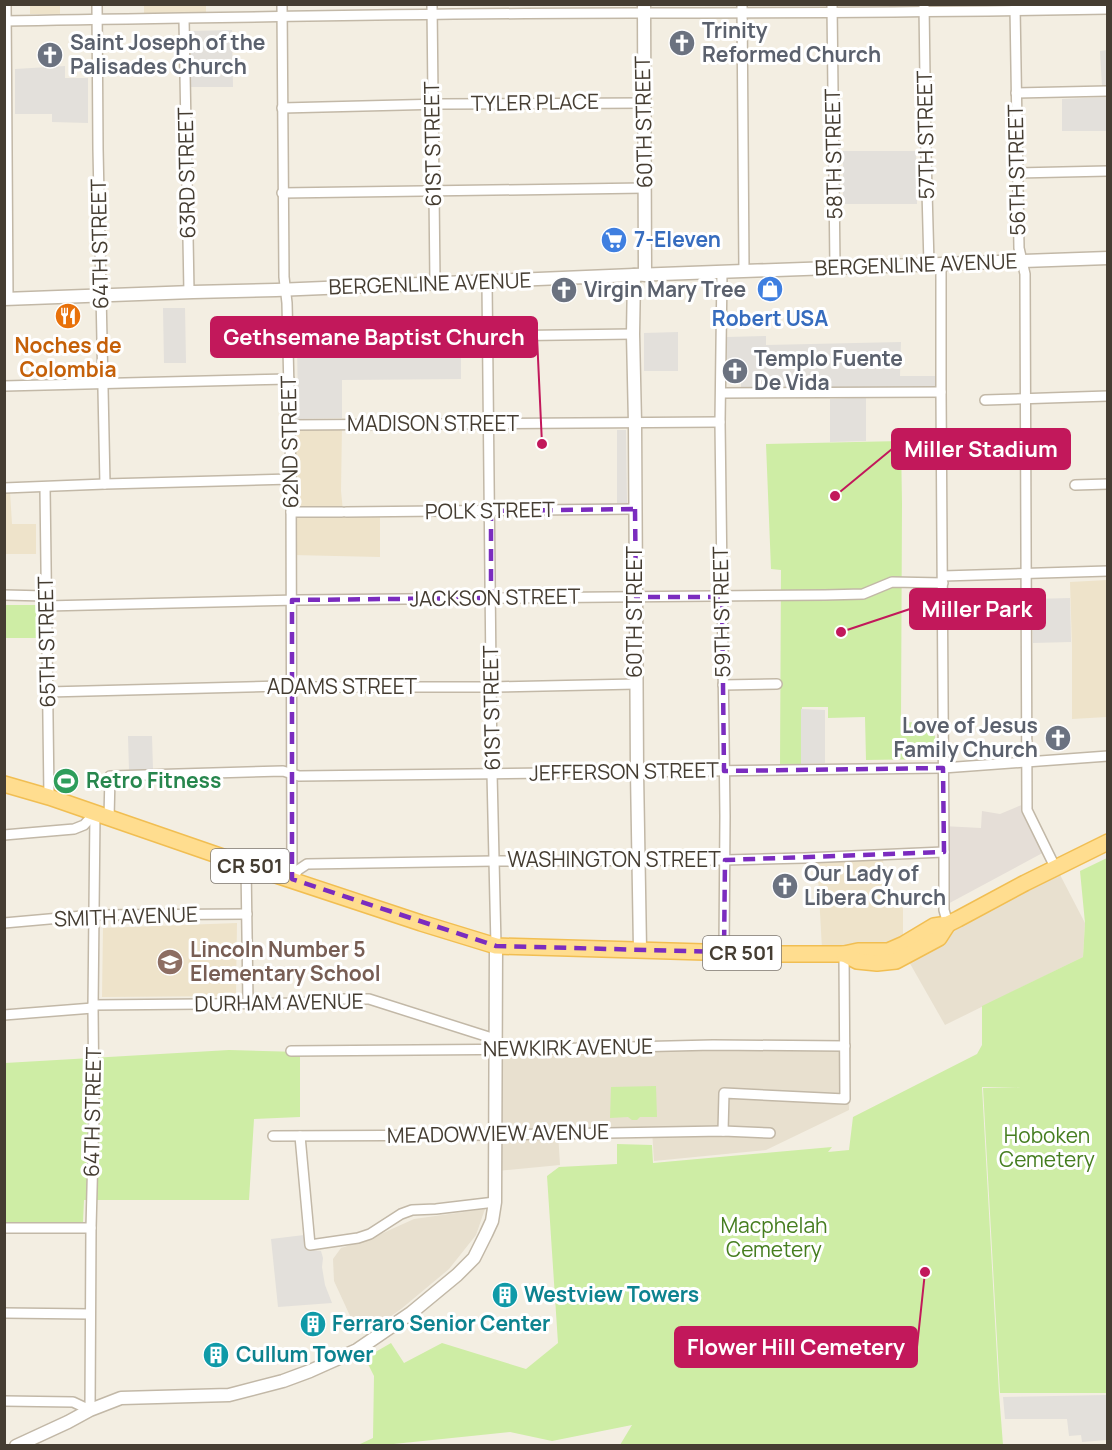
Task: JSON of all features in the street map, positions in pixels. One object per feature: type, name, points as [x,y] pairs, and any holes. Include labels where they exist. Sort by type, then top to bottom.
[{"type":"main road","name":"CR 501","points":[[4,784],[496,946],[773,954],[844,954],[858,951],[888,951],[934,926],[948,924],[1107,842]]},
{"type":"street","points":[[6,4],[6,299]]},
{"type":"street","name":"64TH STREET","points":[[97,4],[105,484]]},
{"type":"street","name":"62ND STREET","points":[[282,4],[282,193],[291,479],[292,879]]},
{"type":"street","name":"61ST STREET","points":[[432,4],[435,283]]},
{"type":"street","points":[[5,21],[432,15],[644,9],[1107,9],[1107,4]]},
{"type":"street","name":"57TH STREET","points":[[924,8],[926,154],[935,264],[941,392],[944,910],[948,924]]},
{"type":"street","name":"56TH STREET","points":[[1015,8],[1019,248],[1025,274],[1027,810],[1055,867]]},
{"type":"street","name":"60TH STREET","points":[[640,949],[633,334],[640,275],[645,188],[644,9]]},
{"type":"street","points":[[743,9],[744,271]]},
{"type":"street","name":"58TH STREET","points":[[832,9],[835,268]]},
{"type":"street","name":"63RD STREET","points":[[184,18],[189,292]]},
{"type":"street","points":[[1016,93],[1107,91]]},
{"type":"street","name":"TYLER PLACE","points":[[282,108],[644,103]]},
{"type":"street","points":[[1017,173],[1107,171]]},
{"type":"street","points":[[282,193],[645,188]]},
{"type":"street","name":"BERGENLINE AVENUE","points":[[6,299],[1107,258]]},
{"type":"street","name":"59TH STREET","points":[[722,272],[720,422],[724,952]]},
{"type":"street","name":"61ST STREET","points":[[16,1446],[90,1410],[121,1398],[229,1395],[283,1381],[357,1350],[411,1313],[457,1275],[474,1258],[492,1221],[495,1202],[496,946],[487,282]]},
{"type":"street","points":[[288,339],[633,334]]},
{"type":"street","points":[[4,386],[289,379]]},
{"type":"street","points":[[721,393],[941,392]]},
{"type":"street","points":[[986,400],[1107,396]]},
{"type":"street","name":"MADISON STREET","points":[[290,425],[720,422]]},
{"type":"street","points":[[4,488],[291,479]]},
{"type":"street","points":[[1075,485],[1107,484]]},
{"type":"street","name":"65TH STREET","points":[[45,487],[49,797]]},
{"type":"street","name":"POLK STREET","points":[[291,512],[635,509]]},
{"type":"street","name":"JACKSON STREET","points":[[46,606],[291,600],[863,594],[892,582],[1107,571]]},
{"type":"street","points":[[4,595],[46,596]]},
{"type":"street","name":"ADAMS STREET","points":[[48,692],[282,686],[492,687],[636,684]]},
{"type":"street","points":[[723,685],[777,684]]},
{"type":"street","name":"JEFFERSON STREET","points":[[102,816],[110,776],[283,771],[298,776],[943,768],[1107,756]]},
{"type":"street","points":[[4,835],[74,829],[102,816]]},
{"type":"street","name":"64TH STREET","points":[[90,1410],[94,1101],[93,915],[102,816]]},
{"type":"street","name":"WASHINGTON STREET","points":[[292,879],[298,870],[307,864],[725,860],[944,852]]},
{"type":"street","points":[[246,865],[248,1003]]},
{"type":"street","name":"SMITH AVENUE","points":[[4,923],[93,915],[247,914]]},
{"type":"street","points":[[723,1131],[724,1093],[845,1099],[844,954]]},
{"type":"street","name":"DURHAM AVENUE","points":[[4,1015],[93,1007],[303,1003],[324,999],[369,999],[495,1044]]},
{"type":"street","name":"NEWKIRK AVENUE","points":[[291,1051],[495,1044],[845,1046]]},
{"type":"street","name":"MEADOWVIEW AVENUE","points":[[273,1136],[723,1131],[770,1133]]},
{"type":"street","points":[[300,1136],[310,1245],[370,1234],[401,1214],[412,1210],[495,1202]]},
{"type":"street","points":[[4,1228],[91,1228]]},
{"type":"street","points":[[4,1313],[90,1314]]},
{"type":"street","points":[[4,1401],[73,1402],[90,1410]]},
{"type":"highlighted area","points":[[635,509],[636,597],[722,597],[724,771],[943,768],[944,852],[725,860],[724,952],[496,946],[292,879],[292,600],[491,598],[491,511]]},
{"type":"shaded area","points":[[30,5],[60,5],[60,15],[30,14]]},
{"type":"shaded area","points":[[144,5],[206,5],[206,17],[144,14]]},
{"type":"shaded area","points":[[232,30],[233,87],[191,87],[191,31]]},
{"type":"shaded area","points":[[1107,50],[1107,86],[1102,86],[1100,51]]},
{"type":"shaded area","points":[[65,66],[65,78],[88,78],[88,123],[52,122],[52,114],[15,114],[15,69]]},
{"type":"shaded area","points":[[1107,97],[1107,131],[1062,131],[1062,99]]},
{"type":"shaded area","points":[[843,151],[916,151],[917,204],[843,204]]},
{"type":"shaded area","points":[[163,308],[185,308],[186,363],[164,363]]},
{"type":"shaded area","points":[[678,332],[678,371],[644,371],[644,333]]},
{"type":"shaded area","points":[[766,336],[766,345],[901,342],[900,376],[940,376],[939,391],[741,390],[741,360],[727,360],[727,337]]},
{"type":"shaded area","points":[[333,343],[343,345],[461,344],[461,379],[342,380],[342,418],[296,419],[296,406],[298,406],[297,345],[332,346]]},
{"type":"shaded area","points":[[866,397],[866,441],[830,442],[830,399]]},
{"type":"shaded area","points":[[342,425],[343,511],[292,512],[290,426]]},
{"type":"shaded area","points":[[617,430],[626,430],[627,503],[617,503]]},
{"type":"shaded area","points":[[4,492],[10,492],[12,524],[36,524],[36,554],[5,554]]},
{"type":"shaded area","points":[[380,512],[380,557],[292,555],[292,513]]},
{"type":"shaded area","points":[[1107,580],[1107,717],[1072,719],[1070,582]]},
{"type":"shaded area","points":[[1070,598],[1071,642],[1033,643],[1032,599]]},
{"type":"shaded area","points":[[801,709],[825,710],[825,763],[801,764]]},
{"type":"shaded area","points":[[128,736],[152,736],[153,770],[129,770]]},
{"type":"shaded area","points":[[1024,804],[1050,849],[944,906],[943,826],[981,828],[982,811],[1000,814]]},
{"type":"shaded area","points":[[883,854],[884,895],[903,894],[903,940],[886,947],[822,949],[817,858]]},
{"type":"shaded area","points":[[1057,869],[1085,923],[1083,957],[945,1025],[904,953]]},
{"type":"shaded area","name":"Lincoln Number 5 Elementary School","points":[[237,923],[236,996],[102,997],[103,928]]},
{"type":"shaded area","points":[[851,1047],[849,1110],[766,1150],[654,1161],[652,1130],[558,1132],[560,1165],[497,1171],[498,1051]]},
{"type":"shaded area","points":[[485,1209],[476,1235],[449,1269],[401,1309],[377,1326],[351,1318],[334,1281],[333,1259],[341,1248],[372,1238],[414,1219]]},
{"type":"shaded area","points":[[304,1235],[306,1249],[321,1251],[325,1285],[332,1303],[278,1307],[271,1239]]},
{"type":"shaded area","points":[[1107,1395],[1107,1440],[1082,1442],[1081,1435],[1069,1436],[1067,1419],[1005,1419],[1003,1397]]},
{"type":"green space","points":[[901,441],[901,722],[935,723],[935,759],[866,760],[865,717],[828,718],[828,707],[802,707],[801,764],[780,764],[781,570],[771,569],[766,444]]},
{"type":"green space","points":[[5,605],[36,605],[37,638],[5,638]]},
{"type":"green space","points":[[1107,858],[1107,1393],[1000,1393],[983,1088],[1021,1087],[982,1087],[1003,1445],[620,1445],[632,1425],[552,1441],[510,1432],[384,1445],[358,1445],[373,1438],[374,1376],[365,1358],[391,1343],[404,1363],[442,1343],[526,1369],[558,1343],[547,1176],[559,1167],[617,1164],[617,1144],[652,1145],[653,1163],[832,1147],[828,1152],[849,1150],[853,1117],[977,1054],[982,1045],[982,1006],[1083,957],[1085,923],[1080,871]]},
{"type":"green space","points":[[229,1050],[300,1052],[300,1117],[254,1119],[249,1200],[84,1200],[83,1222],[79,1224],[5,1224],[5,1063]]},
{"type":"green space","points":[[656,1086],[657,1117],[640,1117],[637,1120],[628,1117],[610,1118],[611,1087]]},
{"type":"place","name":"Trinity Reformed Church","points":[[682,43]]},
{"type":"place","name":"Saint Joseph of the Palisades Church","points":[[50,55]]},
{"type":"place","name":"7-Eleven","points":[[614,240]]},
{"type":"place","name":"Robert USA","points":[[770,289]]},
{"type":"place","name":"Virgin Mary Tree","points":[[564,290]]},
{"type":"place","name":"Noches de Colombia","points":[[68,316]]},
{"type":"place","name":"Templo Fuente De Vida","points":[[735,371]]},
{"type":"place","name":"Gethsemane Baptist Church","points":[[542,444]]},
{"type":"place","name":"Miller Stadium","points":[[835,496]]},
{"type":"place","name":"Miller Park","points":[[841,632]]},
{"type":"place","name":"Love of Jesus Family Church","points":[[1058,738]]},
{"type":"place","name":"Retro Fitness","points":[[66,781]]},
{"type":"place","name":"Our Lady of Libera Church","points":[[785,886]]},
{"type":"place","name":"Lincoln Number 5 Elementary School","points":[[170,962]]},
{"type":"place","name":"Flower Hill Cemetery","points":[[925,1272]]},
{"type":"place","name":"Westview Towers","points":[[505,1295]]},
{"type":"place","name":"Ferraro Senior Center","points":[[313,1324]]},
{"type":"place","name":"Cullum Tower","points":[[216,1355]]},
{"type":"park label","name":"Hoboken Cemetery","points":[[1047,1148]]},
{"type":"park label","name":"Macphelah Cemetery","points":[[774,1238]]}]
